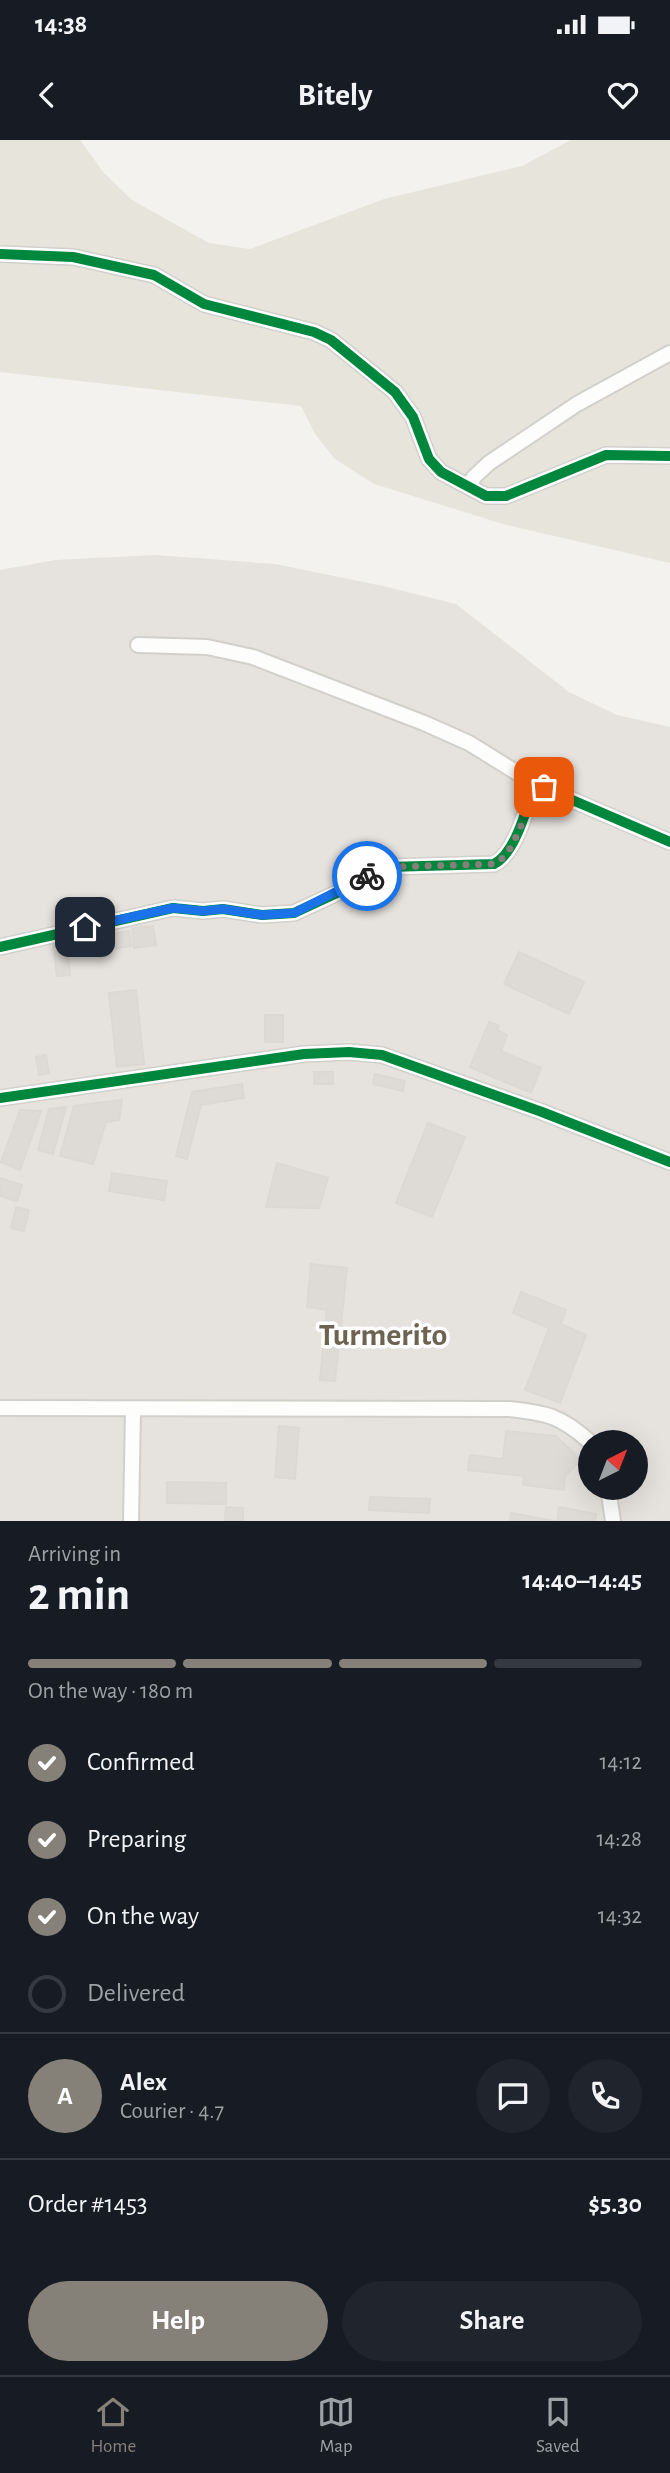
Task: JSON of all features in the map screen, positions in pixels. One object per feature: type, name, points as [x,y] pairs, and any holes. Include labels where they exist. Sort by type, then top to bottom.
[{"type":"street","points":[[0,254],[73,257],[154,275],[204,304],[314,332],[331,340],[394,392],[413,417],[429,459],[442,472],[486,496],[506,496],[606,455],[670,456]]},
{"type":"street","points":[[469,487],[474,477],[489,463],[511,448],[577,404],[670,353]]},
{"type":"street","points":[[138,645],[207,647],[253,657],[424,723],[468,743],[535,784],[670,842]]},
{"type":"street","points":[[0,947],[173,908],[203,911],[223,909],[262,915],[294,913],[388,867],[494,864],[501,860],[512,846],[535,784]]},
{"type":"street","points":[[0,1098],[304,1054],[349,1052],[382,1055],[542,1112],[670,1162]]},
{"type":"street","points":[[0,1408],[509,1409],[544,1413],[578,1432]]},
{"type":"street","points":[[131,1521],[133,1409]]},
{"type":"street","points":[[610,1500],[613,1521]]},
{"type":"shaded area","points":[[0,140],[80,140],[104,173],[132,200],[209,243],[250,249],[384,199],[522,166],[571,140],[670,140],[670,563],[503,524],[374,484],[335,459],[315,434],[301,406],[0,372]]},
{"type":"shaded area","points":[[155,555],[275,564],[383,586],[456,604],[569,692],[617,715],[670,727],[670,1521],[0,1521],[0,570],[55,560]]},
{"type":"building","points":[[153,926],[156,945],[134,948],[132,928]]},
{"type":"building","points":[[129,931],[131,946],[75,955],[73,941]]},
{"type":"building","points":[[66,942],[70,975],[57,976],[53,944]]},
{"type":"building","points":[[519,952],[584,982],[569,1014],[504,984]]},
{"type":"building","points":[[136,990],[144,1064],[117,1067],[109,993]]},
{"type":"building","points":[[265,1015],[283,1015],[283,1042],[265,1042]]},
{"type":"building","points":[[489,1022],[499,1026],[497,1030],[507,1035],[501,1051],[541,1068],[531,1093],[470,1067]]},
{"type":"building","points":[[46,1055],[49,1073],[39,1075],[36,1057]]},
{"type":"building","points":[[314,1072],[333,1072],[333,1084],[314,1084]]},
{"type":"building","points":[[375,1074],[405,1081],[403,1091],[373,1084]]},
{"type":"building","points":[[242,1084],[244,1098],[201,1105],[187,1159],[176,1156],[192,1092]]},
{"type":"building","points":[[122,1100],[119,1120],[106,1122],[93,1164],[60,1156],[74,1106]]},
{"type":"building","points":[[66,1107],[53,1154],[38,1150],[49,1109]]},
{"type":"building","points":[[20,1110],[41,1111],[20,1170],[1,1162]]},
{"type":"building","points":[[428,1123],[465,1137],[432,1217],[396,1203]]},
{"type":"building","points":[[277,1163],[328,1178],[319,1208],[266,1207]]},
{"type":"building","points":[[112,1173],[167,1181],[164,1200],[109,1191]]},
{"type":"building","points":[[0,1178],[22,1185],[17,1201],[0,1196]]},
{"type":"building","points":[[16,1207],[29,1210],[24,1231],[11,1228]]},
{"type":"building","points":[[311,1264],[347,1268],[335,1381],[320,1380],[327,1310],[307,1307]]},
{"type":"building","points":[[521,1292],[566,1310],[561,1324],[586,1335],[560,1403],[525,1390],[549,1328],[513,1313]]},
{"type":"building","points":[[279,1426],[299,1428],[295,1479],[275,1477]]},
{"type":"building","points":[[506,1431],[556,1436],[578,1457],[578,1463],[565,1476],[564,1490],[523,1485],[524,1476],[468,1470],[470,1455],[503,1459]]},
{"type":"building","points":[[167,1482],[226,1483],[226,1504],[167,1503]]},
{"type":"building","points":[[370,1497],[430,1499],[429,1513],[369,1510]]},
{"type":"building","points":[[226,1507],[243,1508],[243,1521],[225,1521]]},
{"type":"building","points":[[559,1507],[596,1514],[595,1521],[557,1521]]},
{"type":"building","points":[[511,1513],[555,1521],[510,1521]]},
{"type":"cycle path","points":[[0,254],[73,257],[154,275],[204,304],[314,332],[331,340],[395,392],[413,417],[429,459],[441,472],[486,496],[506,496],[606,455],[670,456]]},
{"type":"cycle path","points":[[0,947],[173,908],[203,911],[223,909],[262,915],[294,913],[388,867],[494,864],[515,840],[535,784],[670,842]]},
{"type":"cycle path","points":[[0,1098],[304,1054],[349,1052],[382,1055],[542,1112],[670,1162]]},
{"type":"way so far","points":[[367,876],[388,867],[494,864],[506,855],[512,846],[535,784],[544,787]]},
{"type":"district","name":"Turmerito","points":[[383,1334]]},
{"type":"route","points":[[85,927],[173,908],[203,911],[223,909],[262,915],[294,913],[367,876]]}]
